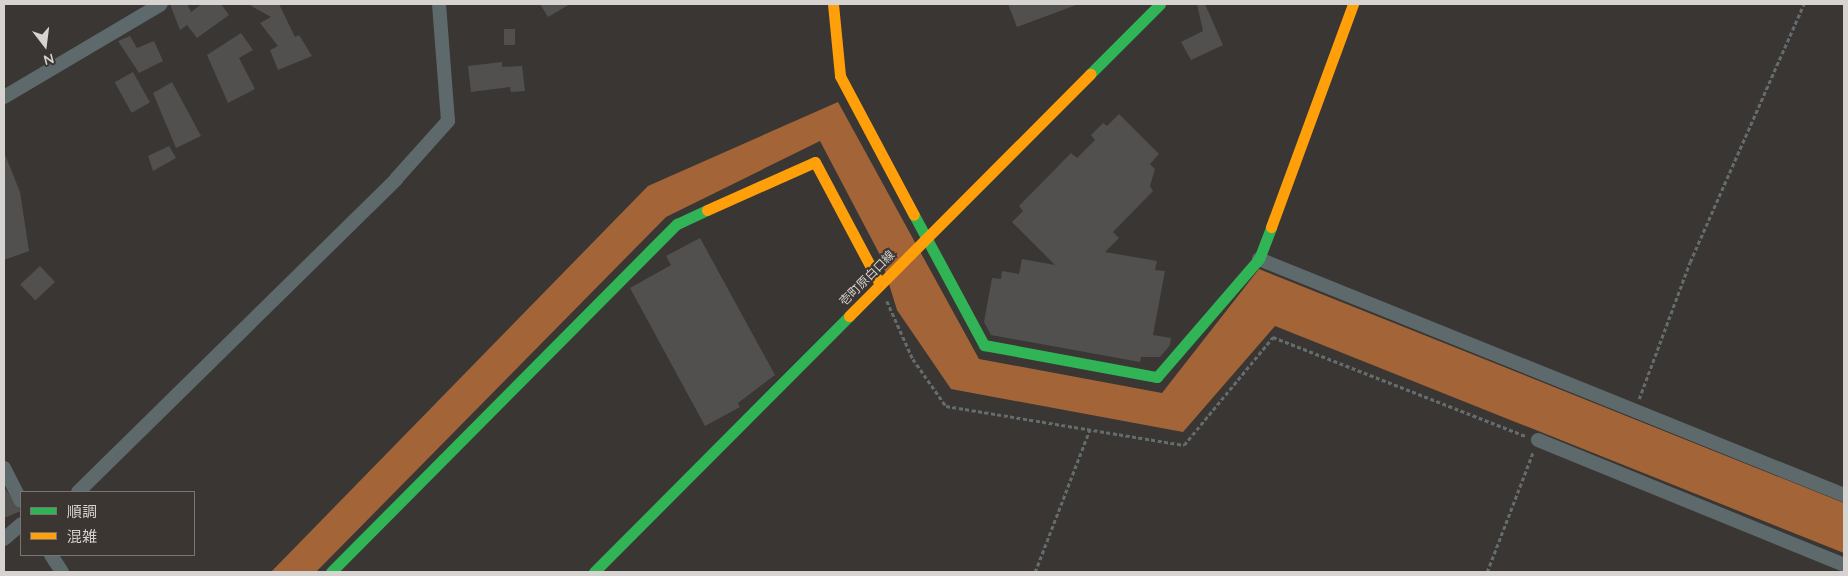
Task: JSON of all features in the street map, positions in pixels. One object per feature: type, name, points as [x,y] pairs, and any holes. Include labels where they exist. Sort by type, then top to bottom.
[{"type":"street","points":[[4,97],[161,4]]},
{"type":"street","points":[[79,491],[396,179],[448,120],[439,4]]},
{"type":"street","points":[[833,4],[840,76],[924,241],[984,345],[1157,377],[1259,259],[1353,4]]},
{"type":"street","name":"壱町原白口線","points":[[594,572],[1160,4]]},
{"type":"street","points":[[331,572],[677,224],[815,162],[884,280]]},
{"type":"street","points":[[1259,259],[1634,412],[1844,495]]},
{"type":"street","points":[[1538,440],[1844,565]]},
{"type":"street","points":[[4,468],[20,499]]},
{"type":"street","points":[[4,539],[20,525]]},
{"type":"street","points":[[52,556],[62,572]]},
{"type":"path","points":[[1634,412],[1690,262],[1804,4]]},
{"type":"path","points":[[884,280],[913,359],[940,403],[1184,445],[1273,337],[1538,440],[1488,572]]},
{"type":"path","points":[[1035,572],[1090,429]]},
{"type":"shaded area","points":[[838,102],[979,359],[1162,393],[1259,269],[1844,503],[1844,553],[1275,326],[1183,432],[951,389],[897,310],[880,255],[820,141],[666,217],[316,572],[271,572],[648,186]]},
{"type":"building","points":[[170,4],[187,4],[191,12],[202,4],[221,4],[229,15],[197,38],[187,25],[180,30]]},
{"type":"building","points":[[248,4],[279,4],[295,37],[299,35],[312,56],[278,70],[270,50],[278,46],[260,23],[271,17]]},
{"type":"building","points":[[540,4],[570,4],[548,17]]},
{"type":"building","points":[[1008,4],[1076,4],[1076,5],[1017,27]]},
{"type":"building","points":[[1197,4],[1205,4],[1223,45],[1191,60],[1181,42],[1203,31]]},
{"type":"building","points":[[504,29],[515,29],[515,45],[504,45]]},
{"type":"building","points":[[241,33],[253,50],[239,58],[255,89],[228,103],[207,55]]},
{"type":"building","points":[[130,36],[137,48],[154,41],[163,61],[139,73],[118,41]]},
{"type":"building","points":[[502,62],[502,67],[522,66],[525,91],[511,92],[510,87],[471,92],[468,66]]},
{"type":"building","points":[[133,72],[150,103],[132,113],[115,82]]},
{"type":"building","points":[[172,82],[201,136],[176,148],[153,93]]},
{"type":"building","points":[[1119,114],[1159,154],[1150,164],[1155,169],[1150,186],[1153,191],[1113,232],[1119,238],[1105,252],[1157,261],[1155,270],[1165,271],[1153,335],[1171,338],[1170,345],[1160,357],[1141,357],[1140,362],[991,335],[984,322],[992,278],[1001,279],[1002,271],[1019,274],[1022,259],[1055,265],[1012,222],[1023,211],[1019,206],[1071,153],[1077,158],[1095,140],[1091,135],[1103,123],[1107,126]]},
{"type":"building","points":[[169,146],[176,158],[153,171],[148,156]]},
{"type":"building","points":[[4,152],[20,192],[29,251],[4,260]]},
{"type":"building","points":[[700,238],[775,375],[738,403],[740,407],[705,426],[630,288],[671,265],[666,256]]},
{"type":"building","points":[[40,266],[55,282],[35,301],[20,284]]},
{"type":"building","points":[[4,487],[20,511],[4,518]]},
{"type":"traffic: fast","points":[[1090,74],[1160,4]]},
{"type":"traffic: fast","points":[[331,572],[677,224],[707,210]]},
{"type":"traffic: fast","points":[[914,215],[984,345],[1157,377],[1259,259],[1271,227]]},
{"type":"traffic: fast","points":[[594,572],[849,316]]},
{"type":"traffic: slow","points":[[833,4],[840,76],[914,215]]},
{"type":"traffic: slow","points":[[1271,227],[1353,4]]},
{"type":"traffic: slow","points":[[849,316],[1090,74]]},
{"type":"traffic: slow","points":[[707,210],[815,162],[880,284]]}]
